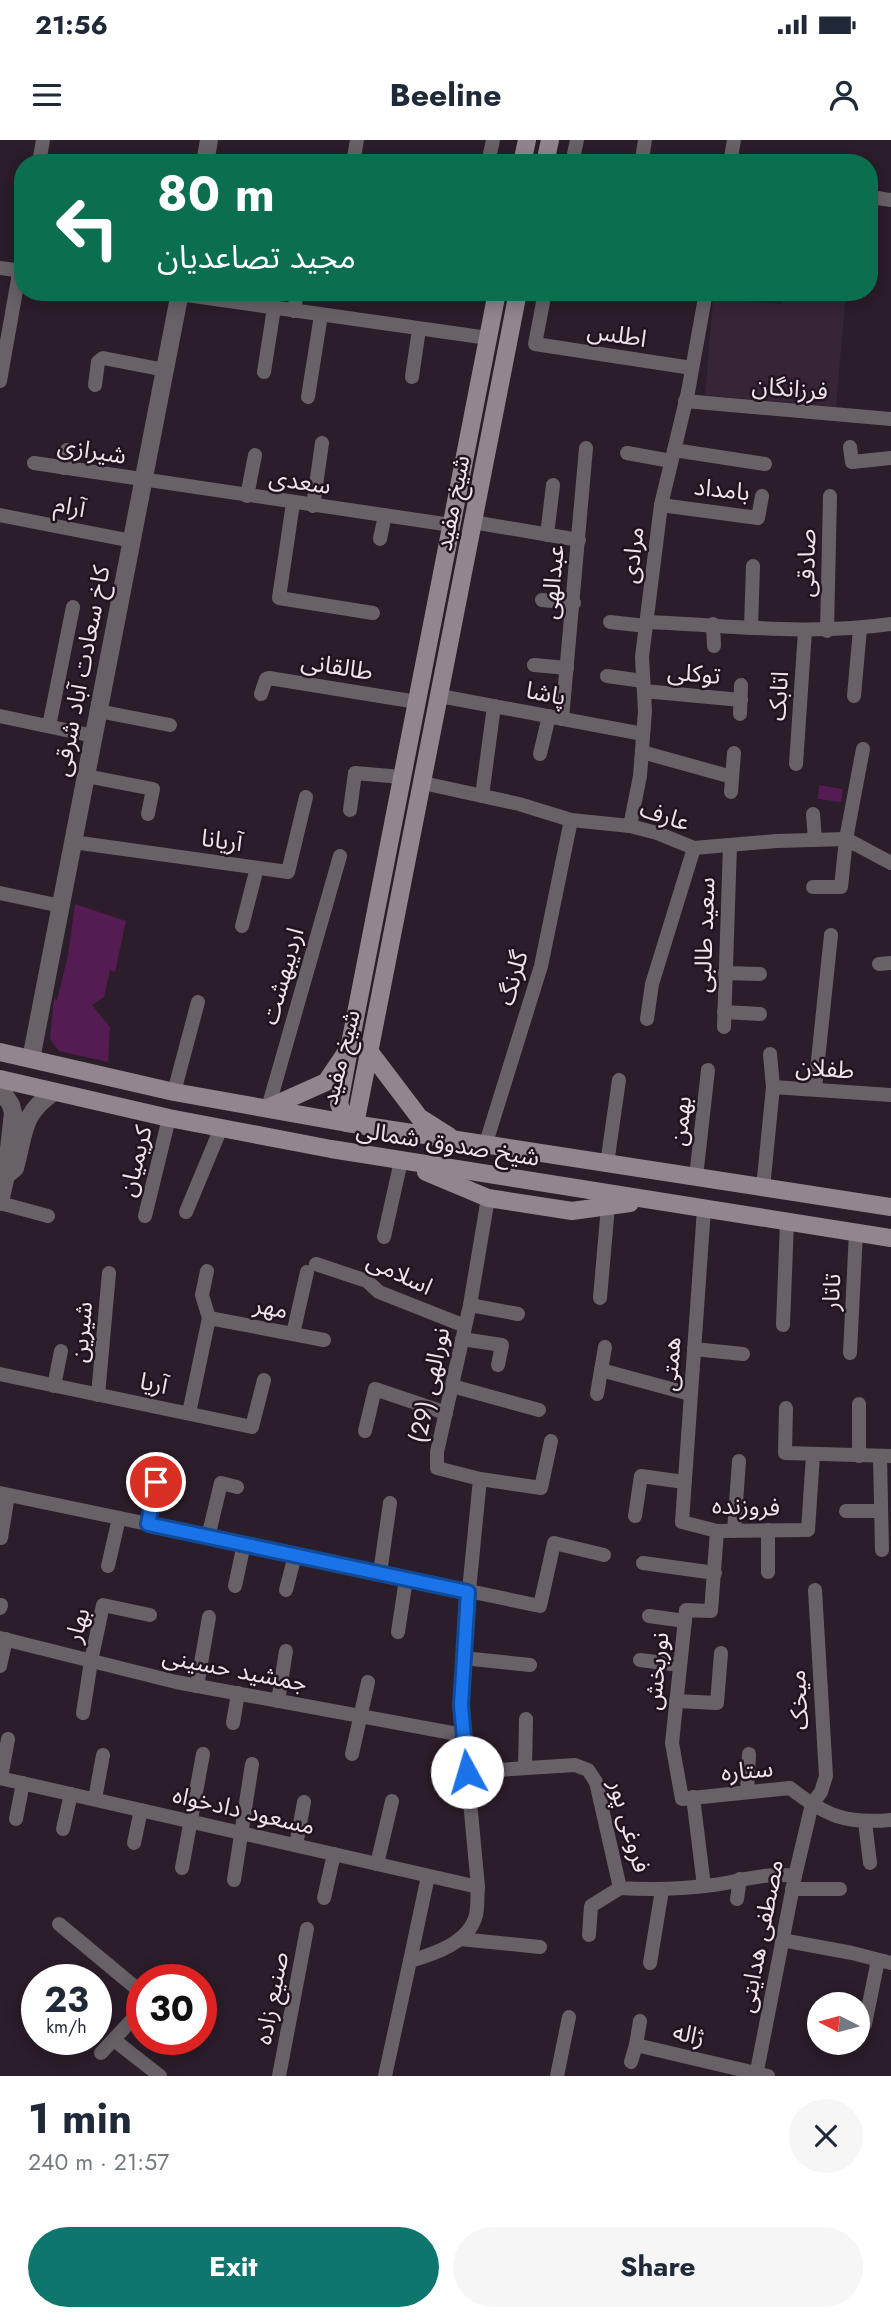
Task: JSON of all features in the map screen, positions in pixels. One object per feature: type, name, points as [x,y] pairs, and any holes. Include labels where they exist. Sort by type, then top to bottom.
[{"type":"main road","name":"شیخ مفید","points":[[495,301],[339,1104],[347,1124],[356,1114],[369,1051],[516,301]]},
{"type":"main road","points":[[488,336],[495,329],[503,330],[509,341]]},
{"type":"main road","points":[[268,1108],[326,1082],[349,1049]]},
{"type":"main road","points":[[369,1051],[419,1117],[458,1141]]},
{"type":"main road","name":"شیخ صدوق شمالی","points":[[0,1052],[174,1092],[347,1124],[891,1207]]},
{"type":"main road","name":"شیخ صدوق شمالی","points":[[0,1079],[169,1118],[342,1151],[891,1238]]},
{"type":"main road","points":[[342,1151],[347,1124]]},
{"type":"main road","points":[[401,1161],[488,1198],[572,1211],[650,1200]]},
{"type":"main road","points":[[753,1216],[748,1209],[747,1199],[760,1187]]},
{"type":"street","points":[[0,382],[15,301]]},
{"type":"street","name":"کاخ سعادت آباد شرقی","points":[[31,1059],[165,370],[174,301]]},
{"type":"street","points":[[228,301],[419,329],[488,336]]},
{"type":"street","points":[[294,311],[296,301]]},
{"type":"street","name":"اطلس","points":[[543,301],[535,344],[692,368]]},
{"type":"street","name":"مرادی","points":[[630,827],[640,776],[644,686],[642,657],[661,505],[704,301]]},
{"type":"street","points":[[264,372],[274,308]]},
{"type":"street","points":[[308,397],[321,315]]},
{"type":"street","points":[[412,377],[419,329]]},
{"type":"street","points":[[95,385],[98,362],[103,359],[165,370]]},
{"type":"street","name":"فرزانگان","points":[[685,401],[891,419]]},
{"type":"street","points":[[313,506],[322,443]]},
{"type":"street","points":[[850,447],[852,462],[891,458]]},
{"type":"street","name":"عبدالهی","points":[[540,754],[556,718],[568,668],[586,448]]},
{"type":"street","points":[[64,468],[67,450]]},
{"type":"street","points":[[627,453],[765,464]]},
{"type":"street","points":[[247,496],[255,455]]},
{"type":"street","name":"شیرازی","points":[[34,463],[144,481]]},
{"type":"street","name":"سعدی","points":[[144,481],[451,525]]},
{"type":"street","points":[[547,535],[553,485]]},
{"type":"street","name":"بامداد","points":[[661,505],[758,518],[762,496]]},
{"type":"street","name":"صادقی","points":[[827,631],[830,496]]},
{"type":"street","points":[[293,503],[279,598],[373,613]]},
{"type":"street","name":"آرام","points":[[0,515],[132,541]]},
{"type":"street","points":[[380,539],[385,515]]},
{"type":"street","points":[[474,522],[579,540]]},
{"type":"street","points":[[751,627],[753,566]]},
{"type":"street","points":[[542,600],[573,603]]},
{"type":"street","points":[[49,726],[73,607]]},
{"type":"street","points":[[610,622],[713,624],[805,631],[860,629],[891,624]]},
{"type":"street","points":[[713,624],[714,646]]},
{"type":"street","points":[[854,696],[860,629]]},
{"type":"street","name":"اتابک","points":[[796,764],[805,631]]},
{"type":"street","points":[[534,665],[568,668]]},
{"type":"street","name":"توکلی","points":[[607,676],[644,686],[740,699]]},
{"type":"street","name":"طالقانی","points":[[261,694],[266,679],[269,678],[416,702]]},
{"type":"street","name":"پاشا","points":[[440,696],[643,734]]},
{"type":"street","points":[[482,796],[494,706]]},
{"type":"street","points":[[98,711],[170,725]]},
{"type":"street","points":[[0,716],[94,736]]},
{"type":"street","points":[[813,887],[841,887],[846,839],[863,749]]},
{"type":"street","points":[[642,752],[732,777]]},
{"type":"street","points":[[731,792],[734,753]]},
{"type":"street","points":[[350,810],[355,773],[402,777]]},
{"type":"street","points":[[86,776],[153,789],[148,814]]},
{"type":"street","name":"عارف","points":[[423,783],[570,820],[657,833],[694,848],[846,839],[891,863]]},
{"type":"street","name":"آریانا","points":[[73,842],[285,872],[290,870],[306,797]]},
{"type":"street","points":[[813,814],[815,840]]},
{"type":"street","name":"گلرنگ","points":[[485,1146],[541,966],[570,820]]},
{"type":"street","name":"سعید طالبی","points":[[730,845],[724,1020],[760,1014]]},
{"type":"street","points":[[647,1019],[652,984],[694,848]]},
{"type":"street","name":"اردیبهشت","points":[[268,1108],[340,856]]},
{"type":"street","points":[[242,926],[257,868]]},
{"type":"street","points":[[0,893],[61,906]]},
{"type":"street","points":[[815,1089],[831,935]]},
{"type":"street","points":[[725,973],[760,974]]},
{"type":"street","points":[[174,1092],[198,1002]]},
{"type":"street","points":[[770,1054],[773,1087]]},
{"type":"street","name":"بهمن","points":[[696,1177],[708,1070]]},
{"type":"street","points":[[607,1164],[619,1080]]},
{"type":"street","name":"طفلان","points":[[760,1187],[773,1087],[891,1096]]},
{"type":"street","points":[[0,1088],[13,1113],[0,1203],[48,1216]]},
{"type":"street","points":[[6,1175],[15,1168],[29,1114],[54,1092]]},
{"type":"street","name":"کریمیان","points":[[145,1216],[169,1118]]},
{"type":"street","points":[[186,1212],[221,1128]]},
{"type":"street","points":[[384,1237],[401,1161]]},
{"type":"street","name":"نورالهی (29)","points":[[480,1479],[437,1468],[438,1452],[470,1305],[488,1198]]},
{"type":"street","points":[[600,1298],[608,1206]]},
{"type":"street","name":"همتی","points":[[682,1522],[704,1209]]},
{"type":"street","points":[[783,1325],[786,1222]]},
{"type":"street","name":"تاتار","points":[[850,1353],[856,1232]]},
{"type":"street","name":"اسلامی","points":[[293,1334],[312,1268],[367,1281],[379,1292],[464,1333],[502,1345],[498,1365]]},
{"type":"street","points":[[189,1413],[209,1318],[202,1295],[207,1271]]},
{"type":"street","name":"شیرین","points":[[98,1395],[109,1273]]},
{"type":"street","points":[[470,1305],[518,1314]]},
{"type":"street","name":"مهر","points":[[209,1318],[324,1340]]},
{"type":"street","points":[[597,1394],[605,1347]]},
{"type":"street","points":[[694,1349],[743,1354]]},
{"type":"street","points":[[54,1385],[61,1351]]},
{"type":"street","points":[[601,1370],[690,1394]]},
{"type":"street","name":"آریا","points":[[0,1374],[252,1427],[264,1380]]},
{"type":"street","points":[[452,1386],[539,1410]]},
{"type":"street","points":[[365,1431],[375,1389],[446,1413]]},
{"type":"street","points":[[859,1404],[859,1455]]},
{"type":"street","points":[[786,1408],[785,1453],[886,1456],[882,1550]]},
{"type":"street","points":[[410,1961],[438,1953],[460,1939],[476,1916],[478,1887],[461,1705],[468,1592],[480,1479],[541,1488],[551,1441]]},
{"type":"street","name":"فروزنده","points":[[682,1522],[717,1531],[808,1530],[813,1455]]},
{"type":"street","points":[[734,1531],[739,1461]]},
{"type":"street","points":[[635,1516],[641,1476],[684,1482]]},
{"type":"street","points":[[148,1524],[156,1482]]},
{"type":"street","points":[[208,1537],[220,1483],[237,1487]]},
{"type":"street","points":[[1,1538],[4,1494],[540,1606],[554,1543],[604,1555]]},
{"type":"street","points":[[846,1511],[884,1502]]},
{"type":"street","points":[[380,1573],[390,1503]]},
{"type":"street","points":[[108,1566],[119,1518]]},
{"type":"street","name":"نوربخش","points":[[704,1886],[687,1798],[672,1743],[686,1610],[711,1611],[717,1531]]},
{"type":"street","points":[[768,1531],[768,1572]]},
{"type":"street","points":[[234,1586],[244,1544]]},
{"type":"street","points":[[286,1590],[295,1555]]},
{"type":"street","points":[[643,1563],[715,1573]]},
{"type":"street","points":[[398,1632],[406,1579]]},
{"type":"street","name":"میخک","points":[[812,1804],[821,1791],[826,1776],[815,1590]]},
{"type":"street","name":"بهار","points":[[91,1661],[103,1605],[150,1615]]},
{"type":"street","points":[[649,1616],[685,1621]]},
{"type":"street","points":[[197,1686],[209,1617]]},
{"type":"street","points":[[0,1666],[3,1639]]},
{"type":"street","name":"جمشید حسینی","points":[[3,1639],[197,1686],[463,1735]]},
{"type":"street","points":[[278,1700],[286,1651]]},
{"type":"street","points":[[676,1701],[717,1703],[721,1653]]},
{"type":"street","points":[[463,1658],[530,1665]]},
{"type":"street","points":[[640,1660],[680,1665]]},
{"type":"street","points":[[83,1713],[91,1661]]},
{"type":"street","points":[[352,1754],[368,1682]]},
{"type":"street","points":[[233,1723],[238,1693]]},
{"type":"street","points":[[525,1768],[526,1719]]},
{"type":"street","points":[[1,1778],[8,1739]]},
{"type":"street","points":[[182,1868],[203,1754]]},
{"type":"street","points":[[747,1793],[749,1754]]},
{"type":"street","points":[[95,1799],[103,1755]]},
{"type":"street","points":[[234,1880],[252,1764]]},
{"type":"street","name":"فروغی پور","points":[[467,1772],[575,1765],[588,1770],[596,1782],[620,1888],[662,1890],[778,1874],[794,1883],[840,1889]]},
{"type":"street","name":"مسعود دادخواه","points":[[1,1778],[478,1887]]},
{"type":"street","points":[[16,1819],[23,1783]]},
{"type":"street","name":"ستاره","points":[[687,1798],[790,1788],[833,1816],[865,1822],[891,1820]]},
{"type":"street","points":[[63,1829],[71,1794]]},
{"type":"street","points":[[377,1864],[391,1801]]},
{"type":"street","points":[[296,1845],[304,1802]]},
{"type":"street","name":"مصطفی هدایتی","points":[[760,2075],[782,1940],[812,1804]]},
{"type":"street","points":[[134,1843],[141,1810]]},
{"type":"street","points":[[865,1822],[870,1863]]},
{"type":"street","points":[[324,1898],[334,1854]]},
{"type":"street","points":[[386,2076],[428,1876]]},
{"type":"street","points":[[737,1899],[740,1879]]},
{"type":"street","points":[[589,1935],[591,1906],[620,1888]]},
{"type":"street","points":[[650,1963],[662,1890]]},
{"type":"street","points":[[59,1924],[126,1980]]},
{"type":"street","name":"صنیع زاده","points":[[279,2076],[307,1930]]},
{"type":"street","points":[[460,1939],[540,1947]]},
{"type":"street","points":[[782,1940],[885,1961],[870,2008]]},
{"type":"street","points":[[557,2076],[569,2017]]},
{"type":"street","name":"ژاله","points":[[640,2021],[636,2045],[760,2075]]},
{"type":"street","points":[[126,2027],[114,2040],[160,2076]]},
{"type":"street","points":[[631,2062],[636,2045]]},
{"type":"shaded area","points":[[713,301],[781,304],[782,301],[845,301],[836,407],[705,395]]},
{"type":"building","points":[[819,785],[843,789],[841,802],[818,799]]},
{"type":"building","points":[[75,904],[126,921],[115,972],[110,970],[104,997],[92,1005],[110,1027],[108,1062],[59,1051],[50,1039],[54,999],[57,1000],[68,955]]},
{"type":"route","points":[[156,1482],[148,1524],[468,1592],[461,1684],[467,1772]]}]
